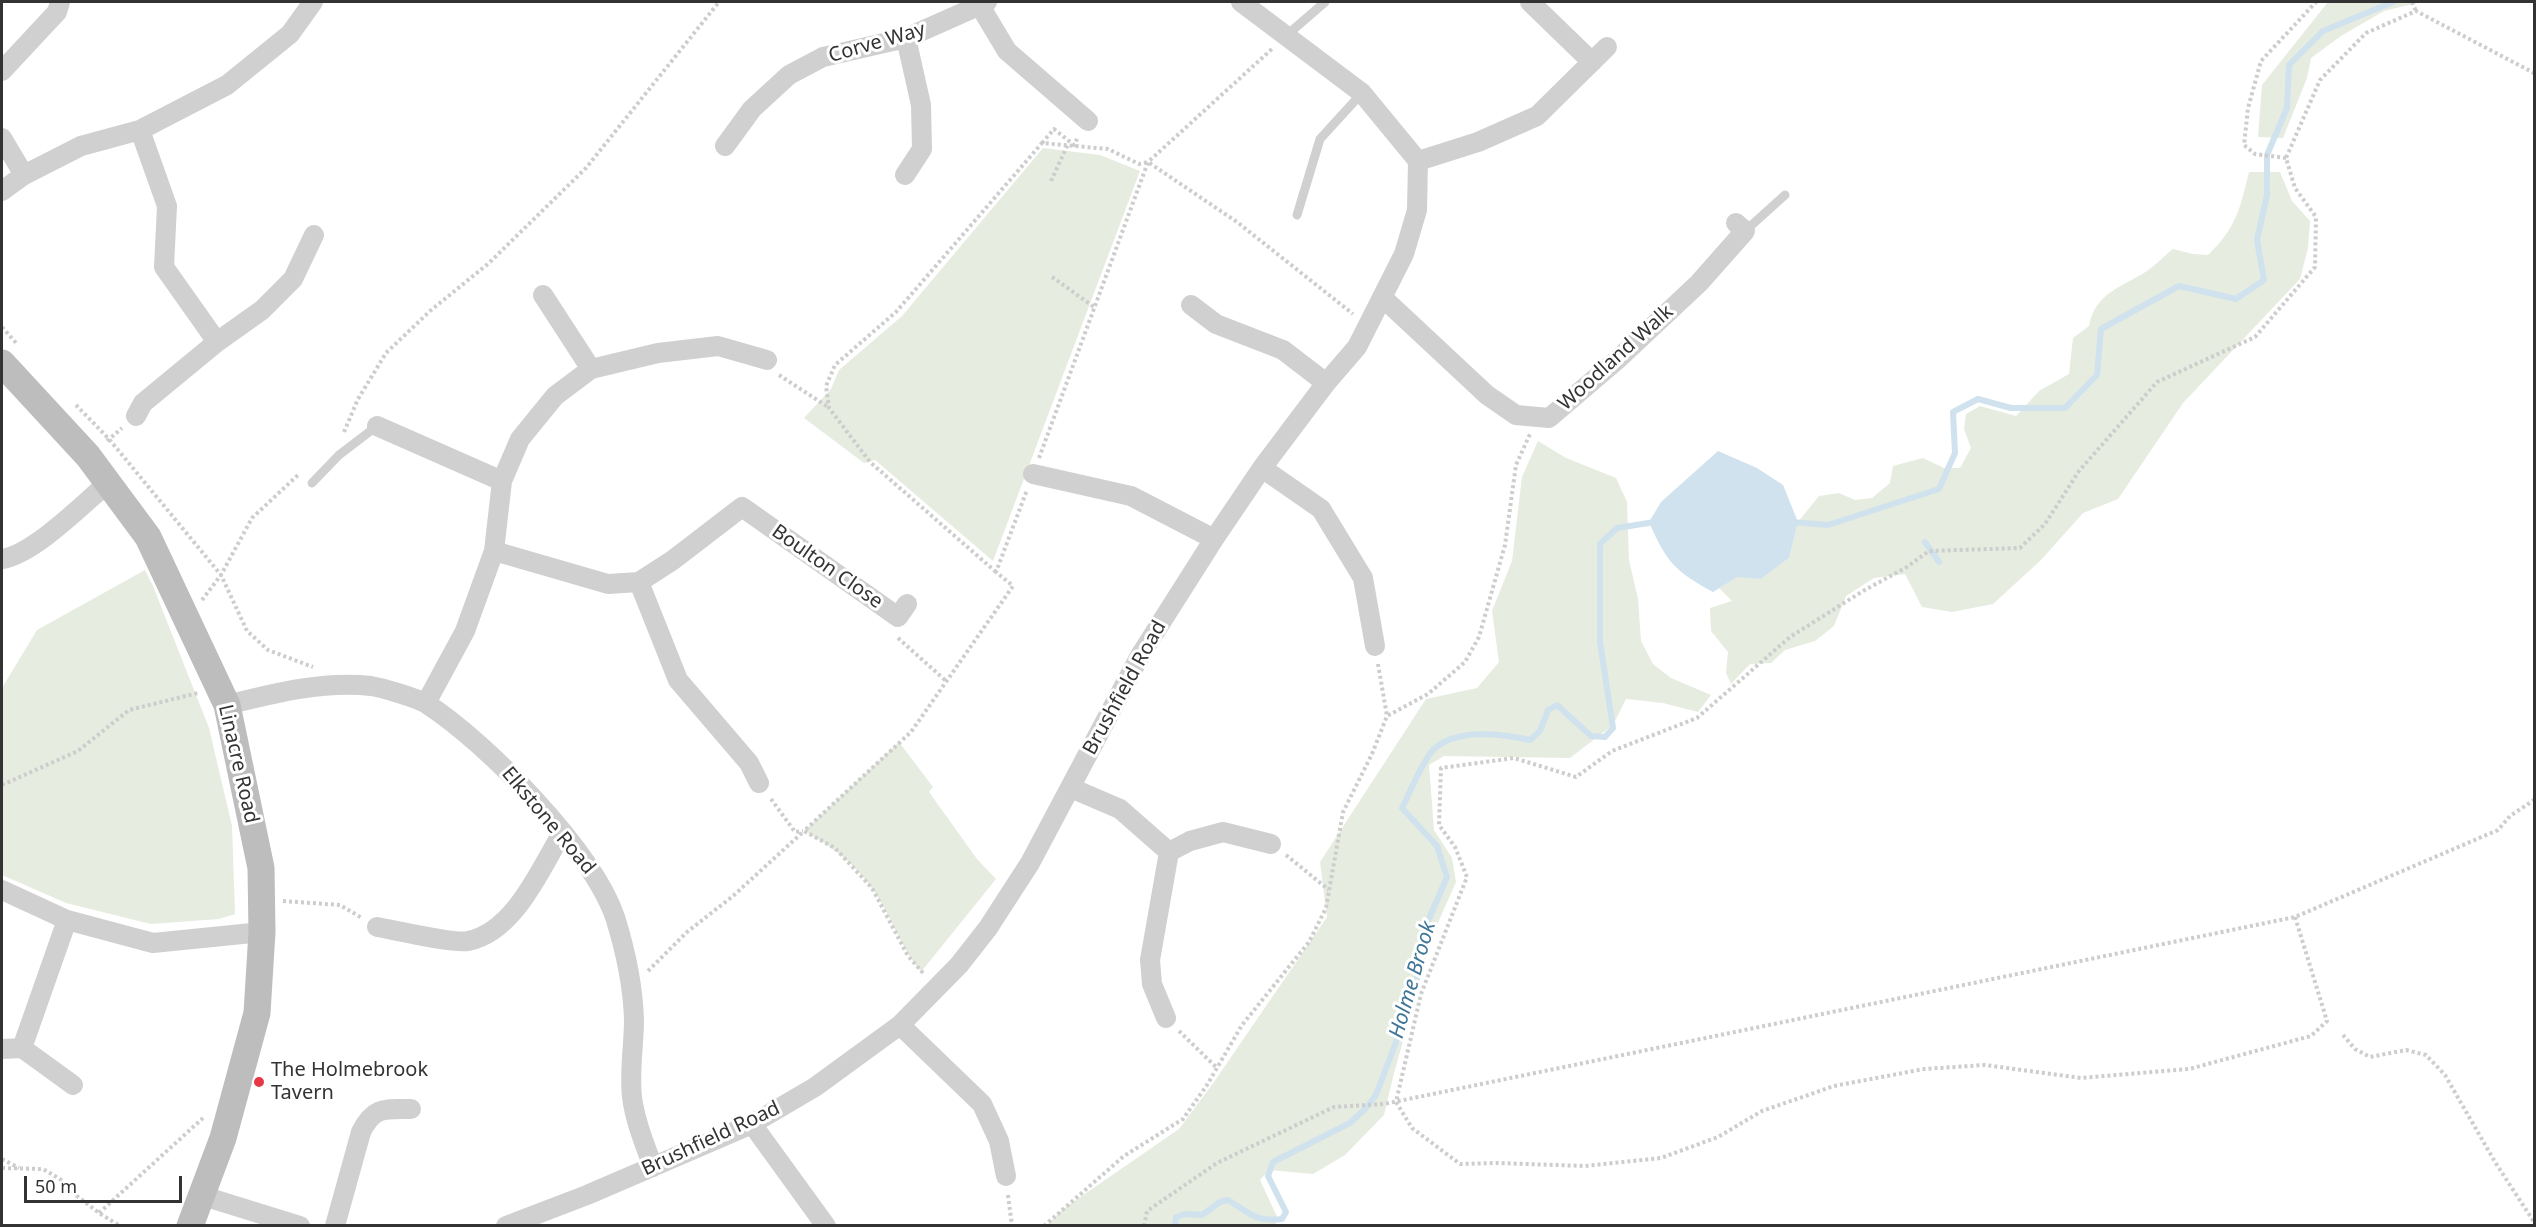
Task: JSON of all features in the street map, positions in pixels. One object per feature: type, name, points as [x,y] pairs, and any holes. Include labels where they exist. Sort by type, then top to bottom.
[{"type":"street","points":[[2,71],[57,12],[60,2]]},
{"type":"street","points":[[2,191],[24,175],[81,146],[140,130],[227,85],[290,34],[313,2]]},
{"type":"street","points":[[1241,2],[1362,93],[1418,161],[1478,142],[1537,116],[1607,47]]},
{"type":"street","points":[[1530,2],[1592,62]]},
{"type":"street","points":[[983,4],[1007,51],[1088,121]]},
{"type":"street","name":"Corve Way","points":[[725,146],[752,109],[789,75],[823,57],[906,38],[983,4]]},
{"type":"street","points":[[905,175],[922,149],[921,105],[906,38]]},
{"type":"street","points":[[140,130],[167,206],[164,267],[217,342]]},
{"type":"street","points":[[2,138],[24,175]]},
{"type":"street","name":"Brushfield Road","points":[[506,1226],[587,1196],[752,1124],[815,1087],[900,1025],[959,965],[988,928],[1030,862],[1141,654],[1214,538],[1262,468],[1326,383],[1357,347],[1404,254],[1417,210],[1418,161]]},
{"type":"street","name":"Woodland Walk","points":[[1382,297],[1487,395],[1516,415],[1549,418],[1617,360],[1699,283],[1741,227]]},
{"type":"street","points":[[136,416],[143,402],[217,342],[262,310],[293,279],[314,235]]},
{"type":"street","points":[[543,295],[591,369]]},
{"type":"street","points":[[1191,305],[1216,324],[1282,350],[1326,383]]},
{"type":"street","points":[[426,703],[465,631],[494,551],[502,481],[520,439],[555,396],[591,369],[658,353],[718,346],[767,360]]},
{"type":"street","name":"Linacre Road","points":[[10,354],[109,482],[148,537],[223,696],[261,868],[262,932],[257,1013],[223,1138],[190,1226]]},
{"type":"street","points":[[377,426],[502,481]]},
{"type":"street","points":[[1262,468],[1321,509],[1363,578],[1375,646]]},
{"type":"street","points":[[1033,474],[1131,496],[1214,538]]},
{"type":"street","points":[[2,559],[14,557],[55,529],[109,482]]},
{"type":"street","name":"Boulton Close","points":[[639,582],[673,560],[742,507],[902,611]]},
{"type":"street","points":[[494,551],[608,584],[639,582],[678,680],[749,763],[759,783]]},
{"type":"street","name":"Elkstone Road","points":[[223,696],[302,687],[372,686],[426,703],[496,759],[562,833],[597,880],[615,917],[632,991],[634,1021],[632,1096],[639,1127],[653,1167]]},
{"type":"street","points":[[1071,788],[1120,809],[1169,852]]},
{"type":"street","points":[[1169,852],[1190,841],[1223,832],[1271,844]]},
{"type":"street","points":[[377,927],[466,942],[490,933],[515,911],[562,833]]},
{"type":"street","points":[[1166,1018],[1152,984],[1150,960],[1169,852]]},
{"type":"street","points":[[2,890],[68,920],[153,943],[262,932]]},
{"type":"street","points":[[22,1048],[68,920]]},
{"type":"street","points":[[900,1025],[982,1104],[999,1141],[1006,1176]]},
{"type":"street","points":[[2,1049],[22,1048],[73,1085]]},
{"type":"street","points":[[335,1226],[361,1132],[367,1119],[381,1109],[411,1109]]},
{"type":"street","points":[[752,1124],[826,1226]]},
{"type":"street","points":[[200,1195],[300,1226]]},
{"type":"lane","points":[[1287,35],[1325,2]]},
{"type":"lane","points":[[1297,215],[1320,139],[1362,93]]},
{"type":"lane","points":[[1741,227],[1785,195]]},
{"type":"lane","points":[[312,483],[339,455],[377,426]]},
{"type":"path","points":[[343,435],[358,399],[386,353],[430,311],[489,262],[586,168],[719,2]]},
{"type":"path","points":[[2286,158],[2255,154],[2244,145],[2248,108],[2261,61],[2316,2]]},
{"type":"path","points":[[2412,2],[2416,11],[2535,73]]},
{"type":"path","points":[[2295,917],[2327,1021],[2311,1036],[2189,1069],[2080,1078],[1985,1065],[1924,1069],[1834,1086],[1762,1111],[1718,1137],[1661,1158],[1585,1166],[1460,1164],[1412,1128],[1396,1102],[1421,994],[1467,877],[1455,847],[1439,825],[1441,768],[1514,759],[1576,777],[1612,751],[1697,718],[1790,637],[1863,591],[1907,567],[1929,551],[2020,548],[2046,524],[2079,471],[2157,382],[2255,337],[2315,267],[2316,217],[2295,188],[2286,158],[2320,80],[2366,33],[2416,11]]},
{"type":"path","points":[[996,572],[1148,162],[1287,35]]},
{"type":"path","points":[[828,408],[826,386],[835,365],[896,312],[1054,129],[1074,145]]},
{"type":"path","points":[[1042,143],[1108,149],[1139,164],[1148,162],[1237,222],[1368,326]]},
{"type":"path","points":[[1051,181],[1068,144]]},
{"type":"path","points":[[1052,277],[1094,307]]},
{"type":"path","points":[[2,327],[10,354]]},
{"type":"path","points":[[632,991],[647,972],[687,932],[733,896],[910,732],[1012,586],[870,462],[828,408],[774,371],[767,360]]},
{"type":"path","points":[[68,396],[109,439],[221,575],[247,631],[268,650],[316,669]]},
{"type":"path","points":[[88,456],[136,416]]},
{"type":"path","points":[[1387,716],[1428,693],[1465,662],[1479,637],[1505,545],[1516,465],[1529,435],[1549,418]]},
{"type":"path","points":[[187,619],[221,575],[252,518],[304,470]]},
{"type":"path","points":[[902,611],[892,632],[946,681]]},
{"type":"path","points":[[1044,1226],[1124,1156],[1183,1119],[1242,1025],[1309,942],[1326,908],[1343,812],[1372,754],[1387,716],[1375,646]]},
{"type":"path","points":[[2,785],[78,751],[129,710],[223,696]]},
{"type":"path","points":[[759,783],[795,832],[804,831],[835,848],[872,888],[908,956],[936,988]]},
{"type":"path","points":[[1144,1226],[1147,1212],[1217,1164],[1334,1107],[1396,1102],[2295,917],[2498,830],[2510,816],[2535,800]]},
{"type":"path","points":[[1271,844],[1329,890]]},
{"type":"path","points":[[262,900],[340,905],[377,927]]},
{"type":"path","points":[[1166,1018],[1217,1068]]},
{"type":"path","points":[[2343,1035],[2355,1049],[2370,1057],[2406,1050],[2426,1055],[2445,1075],[2495,1162],[2535,1222]]},
{"type":"path","points":[[99,1213],[203,1117]]},
{"type":"path","points":[[2,1159],[19,1169]]},
{"type":"path","points":[[2,1168],[43,1169],[60,1179],[77,1196],[120,1226]]},
{"type":"path","points":[[1006,1176],[1012,1226]]},
{"type":"shaded area","points":[[2328,2],[2421,2],[2384,11],[2341,36],[2311,58],[2307,78],[2283,138],[2258,137],[2262,85]]},
{"type":"shaded area","points":[[1043,148],[1100,155],[1140,171],[993,561],[875,460],[864,463],[804,418],[831,389],[839,370],[902,316]]},
{"type":"shaded area","points":[[2249,172],[2280,172],[2292,201],[2310,221],[2308,248],[2300,279],[2183,403],[2118,499],[2083,513],[2041,560],[1993,604],[1952,612],[1922,607],[1905,574],[1874,578],[1846,596],[1834,626],[1815,641],[1785,650],[1771,663],[1750,664],[1731,684],[1726,673],[1728,652],[1711,631],[1710,608],[1732,601],[1719,588],[1737,576],[1761,579],[1789,558],[1798,522],[1819,496],[1839,493],[1855,500],[1872,498],[1890,483],[1893,466],[1923,458],[1944,468],[1960,468],[1971,448],[1964,429],[1966,414],[1980,406],[2016,416],[2039,391],[2069,374],[2073,338],[2089,326],[2092,315],[2103,298],[2147,271],[2173,249],[2208,255],[2225,236],[2236,217]]},
{"type":"shaded area","points":[[1538,441],[1566,458],[1616,478],[1627,502],[1629,560],[1638,599],[1641,641],[1653,664],[1671,678],[1711,695],[1698,712],[1663,703],[1626,699],[1613,725],[1570,758],[1444,756],[1429,765],[1434,830],[1452,858],[1456,882],[1432,936],[1384,1115],[1345,1155],[1313,1174],[1269,1170],[1260,1180],[1278,1219],[1275,1225],[1047,1225],[1063,1209],[1179,1129],[1327,917],[1320,862],[1426,699],[1477,688],[1499,662],[1492,611],[1512,561],[1522,477]]},
{"type":"shaded area","points":[[145,570],[209,728],[232,826],[235,914],[219,919],[151,924],[66,903],[2,875],[2,688],[37,630]]},
{"type":"shaded area","points":[[899,742],[933,787],[929,792],[977,859],[996,879],[921,972],[907,952],[878,897],[864,878],[841,855],[804,831]]},
{"type":"water","points":[[1718,451],[1757,468],[1783,485],[1798,522],[1789,558],[1761,579],[1737,577],[1713,592],[1690,578],[1667,557],[1649,522],[1661,502]]},
{"type":"waterway","points":[[1791,522],[1828,525],[1939,489],[1955,453],[1953,412],[1978,399],[2011,408],[2065,408],[2097,375],[2101,329],[2179,286],[2236,299],[2264,280],[2257,240],[2267,195],[2267,155],[2287,108],[2289,65],[2323,31],[2393,2]]},
{"type":"waterway","name":"Holme Brook","points":[[1175,1226],[1176,1217],[1185,1214],[1202,1215],[1220,1202],[1228,1200],[1258,1218],[1282,1219],[1286,1212],[1268,1176],[1273,1162],[1350,1123],[1376,1095],[1399,1034],[1403,1007],[1417,979],[1422,935],[1447,877],[1437,846],[1402,808],[1417,777],[1430,754],[1444,742],[1467,735],[1480,734],[1530,740],[1540,731],[1548,710],[1557,705],[1591,736],[1605,737],[1613,728],[1600,642],[1600,544],[1617,528],[1655,522]]},
{"type":"waterway","points":[[1925,542],[1939,562]]},
{"type":"place","name":"The Holmebrook Tavern","points":[[259,1082]]}]
